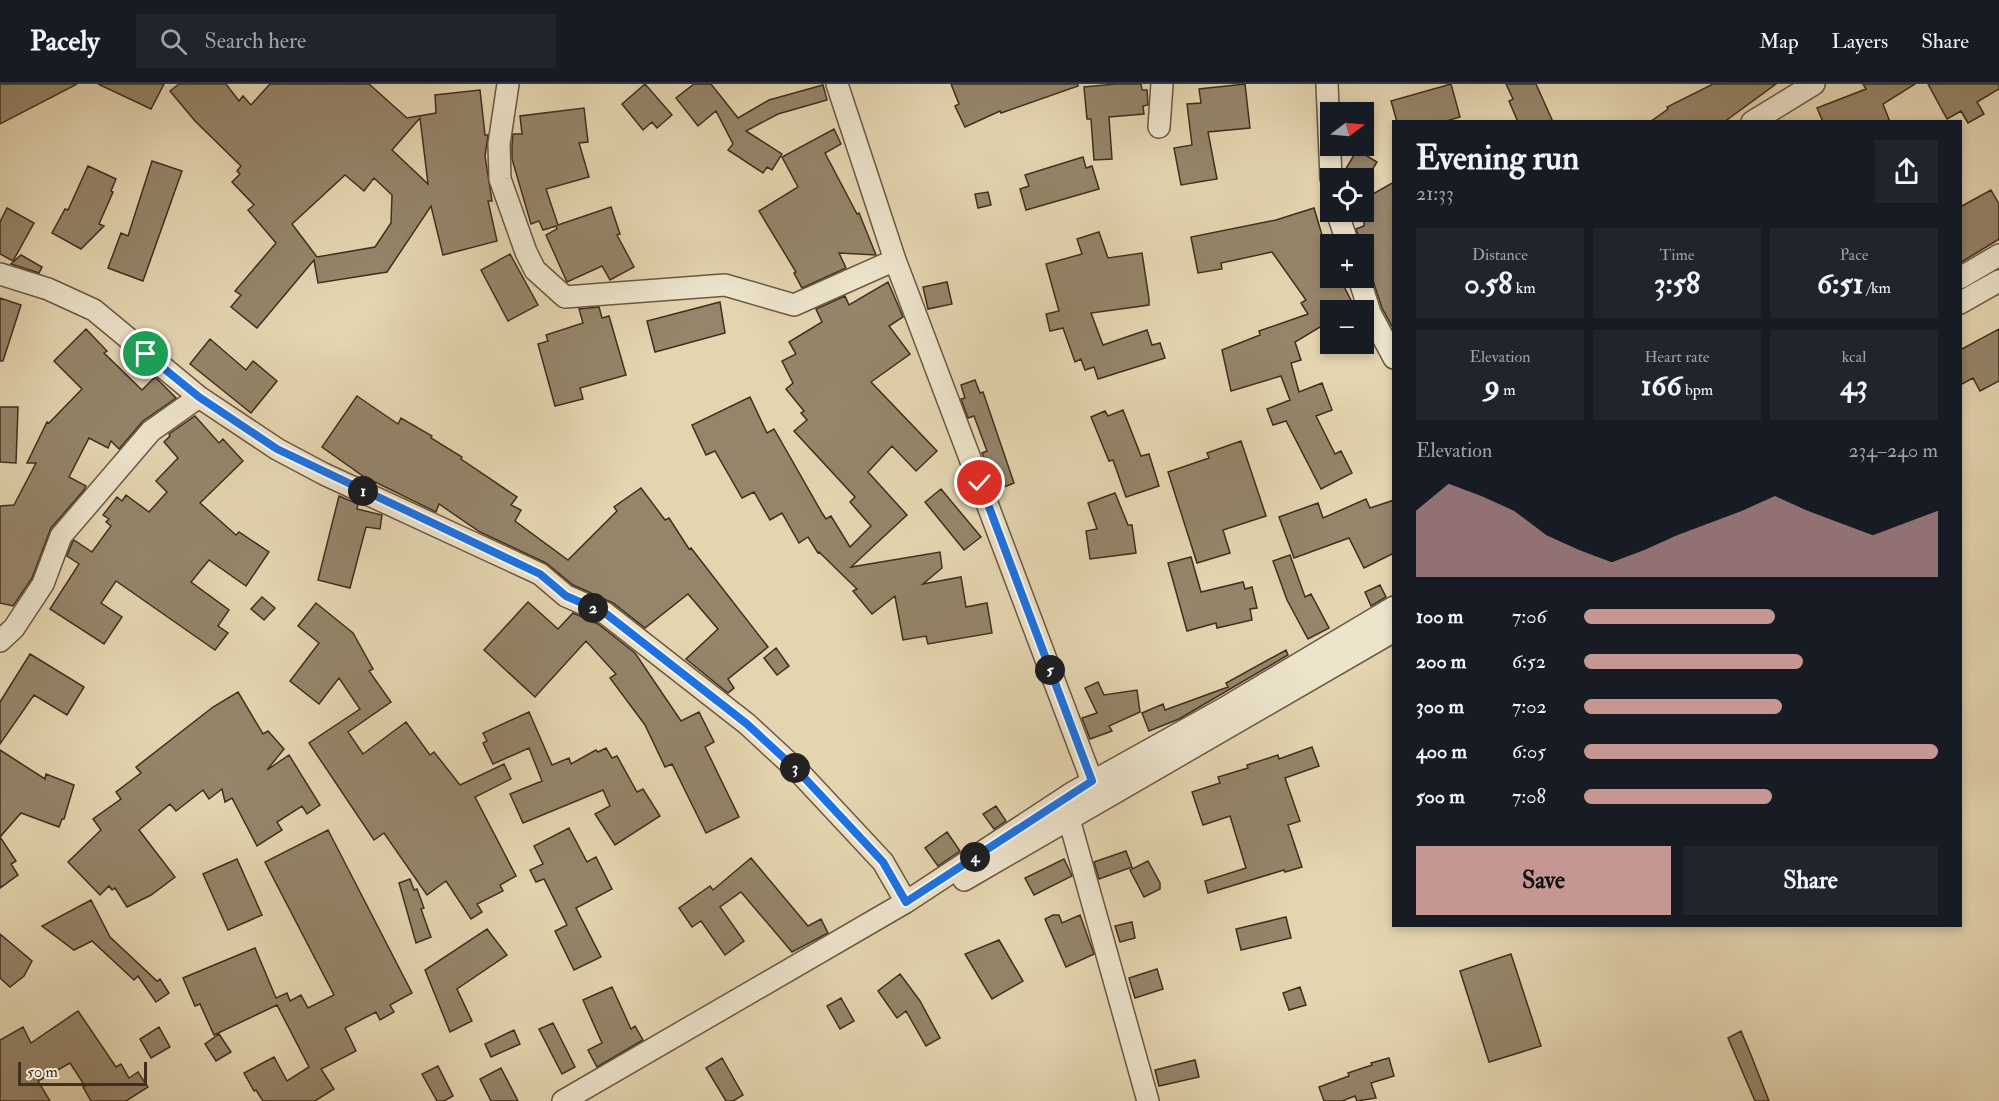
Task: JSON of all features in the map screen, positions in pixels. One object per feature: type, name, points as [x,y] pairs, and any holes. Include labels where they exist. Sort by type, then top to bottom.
[{"type":"street","points":[[508,84],[499,144],[500,179],[535,270],[565,297],[725,285],[794,305],[895,260]]},
{"type":"street","points":[[837,84],[895,260],[1092,781]]},
{"type":"street","points":[[1160,127],[1162,84]]},
{"type":"street","points":[[1327,84],[1331,168]]},
{"type":"street","points":[[1755,120],[1814,84]]},
{"type":"street","points":[[1962,277],[1999,255]]},
{"type":"street","points":[[0,274],[48,289],[94,310],[199,397],[277,449],[540,574],[566,596],[605,613],[747,724],[799,772],[883,862],[906,902]]},
{"type":"street","points":[[1962,302],[1999,281]]},
{"type":"street","points":[[1362,288],[1370,313],[1392,354]]},
{"type":"street","points":[[4,628],[43,584],[61,536],[151,431],[199,397]]},
{"type":"street","points":[[586,1101],[1069,819],[1392,608]]},
{"type":"street","points":[[563,1101],[906,902],[1092,781],[1228,717],[1392,632]]},
{"type":"street","points":[[1069,819],[1148,1101]]},
{"type":"building","points":[[0,84],[77,84],[0,124]]},
{"type":"building","points":[[98,84],[164,84],[151,109]]},
{"type":"building","points":[[179,84],[226,84],[239,101],[243,96],[251,105],[270,84],[369,84],[407,118],[436,113],[435,95],[480,90],[485,135],[488,135],[485,156],[492,201],[488,201],[497,241],[443,255],[431,206],[387,272],[318,283],[314,260],[257,328],[231,307],[241,295],[235,291],[276,243],[248,210],[254,205],[232,182],[240,174],[237,171],[241,166],[195,121],[170,91]],"holes":[[[420,118],[428,184],[392,150]],[[345,175],[364,191],[374,178],[392,195],[391,223],[375,247],[317,257],[292,224]]]},
{"type":"building","points":[[645,84],[672,115],[657,128],[652,122],[643,130],[622,104]]},
{"type":"building","points":[[694,84],[711,84],[738,118],[769,100],[823,85],[827,100],[778,114],[746,131],[782,154],[772,170],[767,167],[763,173],[728,150],[733,144],[716,111],[698,126],[676,98]]},
{"type":"building","points":[[951,84],[1078,84],[1078,86],[1001,113],[1000,111],[965,127],[955,106],[959,104]]},
{"type":"building","points":[[1141,84],[1142,90],[1147,90],[1148,105],[1143,106],[1144,114],[1109,117],[1112,159],[1094,160],[1091,119],[1087,119],[1084,87]]},
{"type":"building","points":[[1245,84],[1250,128],[1208,132],[1217,179],[1181,185],[1174,148],[1192,145],[1187,104],[1201,103],[1199,89]]},
{"type":"building","points":[[1451,84],[1460,117],[1450,120],[1396,120],[1391,101]]},
{"type":"building","points":[[1506,84],[1536,84],[1552,120],[1517,120],[1509,101],[1513,99]]},
{"type":"building","points":[[1713,84],[1776,84],[1727,120],[1653,120],[1668,109],[1667,107]]},
{"type":"building","points":[[1863,84],[1915,84],[1883,104],[1889,120],[1822,120],[1817,108],[1866,89]]},
{"type":"building","points":[[1928,84],[1999,84],[1999,89],[1977,102],[1984,114],[1968,123],[1961,111],[1947,119]]},
{"type":"building","points":[[584,108],[588,142],[579,143],[589,177],[546,189],[558,225],[611,207],[620,234],[617,235],[634,267],[610,280],[602,266],[567,282],[546,235],[557,229],[556,226],[543,230],[539,221],[531,224],[512,159],[513,134],[522,134],[520,116]]},
{"type":"building","points":[[834,129],[841,144],[825,153],[857,214],[859,213],[876,255],[839,253],[846,268],[802,288],[794,273],[796,272],[759,211],[798,187],[782,157]]},
{"type":"building","points":[[1353,156],[1367,156],[1377,162],[1373,168],[1346,168]]},
{"type":"building","points":[[1083,157],[1086,168],[1092,166],[1099,189],[1026,210],[1020,189],[1029,186],[1025,175]]},
{"type":"building","points":[[152,161],[182,171],[143,281],[108,268],[121,233],[128,236]]},
{"type":"building","points":[[88,166],[116,179],[99,224],[104,226],[81,249],[52,233],[65,209],[68,210]]},
{"type":"building","points":[[1392,183],[1392,326],[1382,308],[1374,284],[1374,234],[1358,234],[1356,229],[1364,226],[1364,222],[1374,222],[1374,193]]},
{"type":"building","points":[[1991,190],[1999,204],[1999,239],[1962,262],[1962,206]]},
{"type":"building","points":[[988,192],[991,205],[978,208],[975,194]]},
{"type":"building","points":[[7,208],[34,223],[13,261],[0,254],[0,222]]},
{"type":"building","points":[[1314,208],[1322,234],[1320,288],[1345,288],[1351,300],[1320,300],[1320,327],[1295,342],[1301,360],[1291,363],[1299,392],[1322,383],[1332,410],[1316,416],[1335,454],[1341,451],[1352,473],[1321,489],[1286,421],[1273,425],[1267,409],[1290,400],[1281,376],[1231,391],[1222,350],[1260,335],[1259,331],[1308,314],[1301,303],[1306,300],[1272,252],[1221,263],[1222,269],[1198,273],[1191,237],[1276,220]]},
{"type":"building","points":[[1099,232],[1108,258],[1142,253],[1149,299],[1149,305],[1091,313],[1103,345],[1147,330],[1152,345],[1160,343],[1165,358],[1098,379],[1094,367],[1085,370],[1081,359],[1075,362],[1063,328],[1050,331],[1046,314],[1059,311],[1046,264],[1082,254],[1077,239]]},
{"type":"building","points":[[510,254],[538,305],[508,321],[481,270]]},
{"type":"building","points":[[21,255],[42,267],[39,273],[11,264]]},
{"type":"building","points":[[888,282],[903,317],[889,326],[910,354],[871,382],[937,451],[916,471],[892,446],[868,472],[907,515],[851,567],[940,552],[942,568],[923,584],[961,577],[966,607],[987,603],[992,633],[928,644],[926,636],[903,640],[895,596],[872,614],[853,591],[857,589],[818,553],[808,537],[799,543],[782,513],[770,520],[754,492],[742,498],[715,451],[706,455],[692,425],[750,397],[767,433],[774,429],[822,513],[826,519],[831,516],[850,547],[871,526],[850,502],[855,497],[794,431],[807,420],[801,413],[804,411],[786,389],[793,383],[782,361],[796,354],[789,342],[822,322],[816,309],[845,296],[849,305]]},
{"type":"building","points":[[947,282],[952,304],[928,309],[923,287]]},
{"type":"building","points":[[0,298],[21,305],[3,361],[0,361]]},
{"type":"building","points":[[720,302],[725,333],[655,352],[647,321]]},
{"type":"building","points":[[599,307],[602,318],[609,316],[626,375],[580,388],[583,399],[555,406],[538,344],[548,341],[546,335],[583,323],[579,309]]},
{"type":"building","points":[[86,329],[107,351],[104,353],[142,390],[155,377],[176,398],[143,421],[119,449],[111,441],[108,448],[89,438],[69,477],[86,486],[84,490],[51,528],[32,578],[13,606],[0,603],[0,506],[14,505],[36,463],[27,463],[47,422],[49,423],[82,389],[54,361]]},
{"type":"building","points":[[1999,329],[1999,381],[1980,391],[1973,378],[1962,384],[1962,349]]},
{"type":"building","points":[[210,339],[246,370],[253,361],[277,381],[251,413],[190,364]]},
{"type":"building","points":[[975,380],[980,393],[983,392],[1014,483],[999,489],[982,453],[987,451],[974,416],[968,418],[961,399],[965,398],[961,385]]},
{"type":"building","points":[[357,396],[398,424],[401,418],[432,436],[431,438],[462,457],[461,459],[517,497],[511,505],[521,510],[515,521],[568,560],[617,511],[614,507],[641,488],[665,520],[669,518],[689,549],[691,548],[768,647],[728,679],[734,688],[728,693],[686,659],[718,629],[688,594],[645,628],[613,603],[573,585],[546,563],[480,532],[439,504],[436,512],[363,476],[322,447]]},
{"type":"building","points":[[0,407],[18,407],[16,463],[0,462]]},
{"type":"building","points":[[1123,410],[1141,456],[1149,454],[1159,486],[1126,497],[1113,460],[1109,461],[1091,417],[1105,411],[1108,416]]},
{"type":"building","points":[[195,416],[219,443],[223,439],[243,461],[200,503],[236,535],[239,532],[269,552],[246,586],[209,560],[191,582],[229,610],[218,626],[228,633],[215,650],[116,581],[101,603],[122,617],[104,644],[50,609],[79,564],[67,556],[72,543],[74,540],[92,552],[111,526],[106,522],[109,519],[103,515],[117,497],[122,501],[126,495],[149,512],[167,492],[156,481],[178,458],[164,442],[170,436],[169,434]]},
{"type":"building","points":[[1241,441],[1266,516],[1223,530],[1230,553],[1197,563],[1168,472],[1209,458],[1207,453]]},
{"type":"building","points":[[941,489],[981,537],[964,550],[925,502]]},
{"type":"building","points":[[1115,493],[1128,525],[1132,525],[1136,553],[1090,559],[1086,531],[1097,529],[1088,503]]},
{"type":"building","points":[[339,496],[358,504],[357,509],[382,515],[380,529],[366,527],[350,588],[318,580]]},
{"type":"building","points":[[1366,499],[1370,508],[1392,501],[1392,554],[1364,568],[1349,538],[1294,558],[1279,517],[1318,503],[1323,518]]},
{"type":"building","points":[[1290,555],[1305,597],[1311,594],[1329,628],[1308,639],[1287,600],[1273,561]]},
{"type":"building","points":[[1191,557],[1201,592],[1243,582],[1245,589],[1252,587],[1257,608],[1250,609],[1252,620],[1217,628],[1216,623],[1187,631],[1168,563]]},
{"type":"building","points":[[1380,585],[1386,597],[1371,606],[1365,592]]},
{"type":"building","points":[[262,597],[275,608],[264,620],[251,609]]},
{"type":"building","points":[[528,602],[558,629],[573,613],[598,624],[635,653],[681,721],[699,712],[714,742],[705,747],[739,817],[706,833],[672,764],[665,767],[645,725],[610,678],[616,674],[586,641],[535,697],[484,650]]},
{"type":"building","points":[[316,603],[353,633],[373,669],[369,671],[391,702],[348,732],[363,754],[406,722],[430,755],[434,752],[460,785],[504,764],[511,779],[475,797],[516,876],[500,885],[503,891],[477,904],[482,912],[471,919],[446,881],[427,895],[384,833],[374,840],[309,743],[360,709],[339,678],[319,704],[290,681],[319,643],[298,626]]},
{"type":"building","points":[[776,648],[789,666],[777,675],[764,658]]},
{"type":"building","points":[[1286,650],[1288,655],[1179,719],[1149,731],[1142,713],[1163,704],[1165,710],[1228,687],[1226,683]]},
{"type":"building","points":[[30,654],[84,687],[67,715],[34,695],[0,744],[0,702]]},
{"type":"building","points":[[1098,682],[1104,695],[1137,690],[1140,712],[1109,726],[1112,731],[1090,739],[1082,718],[1097,713],[1085,688]]},
{"type":"building","points":[[238,692],[263,734],[268,731],[284,749],[267,770],[289,755],[320,805],[307,814],[302,806],[277,822],[282,830],[257,846],[232,798],[225,802],[222,789],[209,799],[203,790],[176,811],[170,804],[139,830],[175,877],[151,895],[127,907],[115,888],[112,890],[109,886],[100,895],[68,862],[101,830],[93,819],[121,799],[116,792],[141,773],[136,767],[213,707]]},
{"type":"building","points":[[529,712],[552,765],[569,758],[571,764],[596,750],[598,752],[606,748],[612,758],[617,756],[637,792],[643,789],[660,816],[615,845],[595,814],[610,806],[603,790],[523,823],[510,794],[542,781],[529,748],[493,764],[483,743],[487,741],[483,733]]},
{"type":"building","points":[[1312,747],[1319,766],[1285,778],[1300,821],[1288,825],[1302,867],[1285,872],[1284,870],[1208,893],[1205,881],[1246,868],[1230,816],[1203,825],[1192,792],[1220,783],[1218,777],[1248,768],[1247,765],[1278,755],[1279,759]]},
{"type":"building","points":[[0,750],[45,779],[46,774],[74,785],[64,819],[59,827],[21,813],[0,837]]},
{"type":"building","points":[[996,806],[1006,821],[994,829],[983,814]]},
{"type":"building","points":[[569,828],[587,862],[596,857],[612,889],[576,908],[601,957],[574,970],[555,931],[567,925],[544,879],[536,882],[530,870],[543,864],[534,846]]},
{"type":"building","points":[[328,830],[412,993],[390,1005],[394,1012],[380,1020],[376,1012],[345,1028],[356,1051],[321,1069],[334,1089],[315,1101],[263,1101],[256,1090],[254,1091],[244,1073],[274,1057],[287,1081],[309,1067],[277,1005],[214,1035],[200,1004],[195,1006],[183,978],[255,948],[276,998],[287,993],[290,1001],[301,995],[308,1008],[334,995],[265,862]]},
{"type":"building","points":[[947,832],[960,851],[938,866],[925,848]]},
{"type":"building","points":[[0,837],[16,861],[11,864],[18,875],[0,888]]},
{"type":"building","points":[[1126,851],[1132,867],[1099,879],[1094,862]]},
{"type":"building","points":[[751,858],[808,926],[821,919],[828,933],[792,952],[741,892],[720,907],[744,941],[725,955],[701,921],[692,927],[679,908],[710,886],[713,890]]},
{"type":"building","points":[[237,859],[262,915],[228,930],[203,874]]},
{"type":"building","points":[[1064,859],[1072,876],[1034,895],[1025,878]]},
{"type":"building","points":[[1148,861],[1160,883],[1160,889],[1144,897],[1130,870]]},
{"type":"building","points":[[410,879],[414,890],[417,889],[424,908],[421,909],[431,937],[416,943],[399,883]]},
{"type":"building","points":[[91,900],[110,937],[157,981],[160,979],[169,993],[156,1002],[138,976],[134,980],[92,941],[74,950],[42,926]]},
{"type":"building","points":[[1059,915],[1062,923],[1080,915],[1094,954],[1066,967],[1045,919]]},
{"type":"building","points":[[1286,917],[1291,938],[1241,950],[1236,929]]},
{"type":"building","points":[[1132,922],[1135,938],[1120,942],[1115,926]]},
{"type":"building","points":[[487,929],[507,955],[457,989],[472,1021],[450,1032],[425,970]]},
{"type":"building","points":[[0,934],[32,961],[24,976],[10,987],[0,978]]},
{"type":"building","points":[[999,940],[1023,981],[992,999],[965,954]]},
{"type":"building","points":[[1511,954],[1541,1046],[1489,1062],[1460,971]]},
{"type":"building","points":[[1157,969],[1163,989],[1135,998],[1129,978]]},
{"type":"building","points":[[900,974],[920,1001],[940,1038],[926,1046],[906,1011],[897,1018],[878,991]]},
{"type":"building","points":[[612,987],[631,1029],[635,1026],[643,1040],[597,1067],[588,1050],[602,1043],[583,1000]]},
{"type":"building","points":[[1300,987],[1306,1005],[1289,1010],[1283,993]]},
{"type":"building","points":[[841,998],[854,1021],[840,1029],[827,1006]]},
{"type":"building","points":[[78,1011],[116,1067],[121,1064],[129,1078],[138,1072],[148,1087],[126,1101],[91,1101],[83,1087],[85,1086],[70,1063],[38,1081],[50,1101],[0,1101],[0,1040],[23,1027],[31,1043]]},
{"type":"building","points":[[553,1023],[575,1067],[562,1074],[539,1029]]},
{"type":"building","points":[[159,1027],[170,1047],[151,1058],[140,1039]]},
{"type":"building","points":[[514,1030],[520,1044],[491,1057],[485,1044]]},
{"type":"building","points":[[1741,1031],[1769,1101],[1755,1101],[1728,1038]]},
{"type":"building","points":[[219,1034],[231,1052],[216,1061],[205,1044]]},
{"type":"building","points":[[722,1058],[743,1095],[733,1101],[726,1101],[706,1068]]},
{"type":"building","points":[[1389,1058],[1394,1076],[1371,1083],[1376,1098],[1357,1101],[1355,1096],[1342,1101],[1324,1101],[1319,1087],[1349,1076],[1348,1073],[1372,1065],[1371,1063]]},
{"type":"building","points":[[1195,1060],[1199,1077],[1159,1086],[1155,1070]]},
{"type":"building","points":[[438,1066],[453,1096],[444,1101],[437,1101],[422,1074]]},
{"type":"building","points":[[501,1068],[518,1101],[491,1101],[480,1079]]},
{"type":"route","points":[[146,354],[199,397],[277,449],[324,474],[540,574],[566,596],[605,613],[747,724],[799,772],[883,862],[906,902],[1092,781],[980,483]]}]
